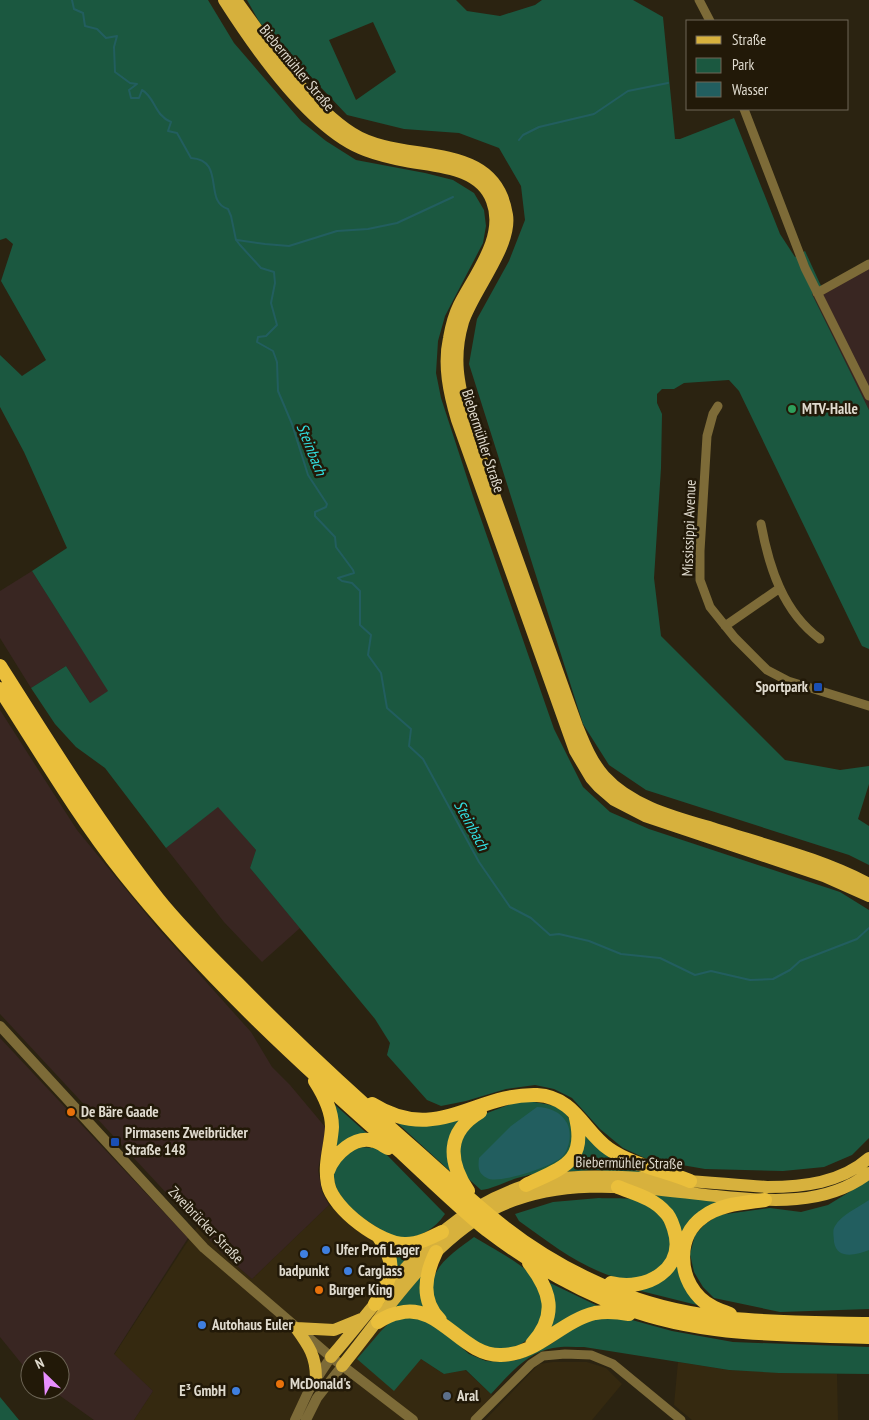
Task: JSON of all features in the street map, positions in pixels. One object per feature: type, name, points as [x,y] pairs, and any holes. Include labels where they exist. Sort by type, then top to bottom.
[{"type":"highway","points":[[0,666],[79,790],[160,900],[240,987],[341,1085],[506,1236],[581,1275],[627,1296],[678,1311],[717,1318],[757,1321],[869,1324]]},
{"type":"highway","points":[[0,689],[70,798],[122,871],[186,947],[306,1068],[405,1156]]},
{"type":"highway","points":[[306,1068],[319,1087],[331,1116],[332,1127],[327,1174],[328,1185],[336,1201],[343,1209],[379,1237],[391,1242],[406,1244],[421,1242],[442,1232]]},
{"type":"highway","points":[[341,1085],[383,1110],[416,1120],[443,1118],[515,1097],[540,1096],[560,1102],[575,1113],[607,1148],[632,1162],[669,1172],[690,1181]]},
{"type":"highway","points":[[454,1187],[458,1174],[453,1158],[458,1132],[466,1121],[495,1102]]},
{"type":"highway","points":[[526,1186],[560,1168],[578,1150],[580,1140],[575,1113]]},
{"type":"highway","points":[[327,1174],[330,1165],[347,1146],[364,1140],[374,1140],[405,1156],[454,1187],[476,1204],[522,1254],[544,1285],[549,1304],[548,1316],[542,1330],[525,1351]]},
{"type":"highway","points":[[581,1275],[622,1286],[636,1286],[660,1275],[668,1267],[674,1254],[677,1243],[667,1214],[656,1202],[618,1187]]},
{"type":"highway","points":[[757,1321],[715,1308],[701,1299],[691,1287],[685,1275],[683,1260],[684,1245],[687,1237],[691,1229],[701,1218],[712,1211],[728,1205],[765,1200]]},
{"type":"highway","points":[[375,1304],[390,1276],[392,1267],[388,1252],[379,1237]]},
{"type":"highway","points":[[436,1252],[428,1267],[426,1296],[430,1307],[445,1326]]},
{"type":"highway","points":[[522,1254],[576,1287],[628,1308],[660,1318],[713,1330],[869,1337]]},
{"type":"highway","points":[[371,1319],[400,1312],[417,1312],[431,1317],[466,1343],[486,1353],[504,1356],[525,1351],[574,1321],[596,1313],[623,1313],[660,1318]]},
{"type":"main road","name":"Biebermühler Straße","points":[[224,0],[269,64],[298,99],[334,134],[359,148],[379,155],[443,167],[466,174],[483,186],[492,200],[496,218],[494,236],[458,308],[449,338],[446,365],[450,396],[456,420],[575,751],[595,783],[622,804],[661,822],[824,876],[869,896]]},
{"type":"main road","points":[[236,0],[284,66],[331,118],[354,134],[374,143],[403,151],[450,158],[471,164],[482,170],[492,179],[502,196],[507,217],[505,234],[499,251],[471,302],[464,320],[456,354],[458,382],[468,422],[577,726],[590,757],[618,788],[650,808],[819,862],[869,884]]},
{"type":"main road","name":"Biebermühler Straße","points":[[371,1319],[375,1304],[409,1265],[442,1232],[490,1200],[526,1186],[554,1180],[605,1176],[780,1187],[806,1185],[829,1180],[851,1170],[869,1158]]},
{"type":"main road","name":"Biebermühler Straße","points":[[371,1319],[436,1252],[472,1222],[490,1211],[523,1197],[568,1188],[618,1187],[765,1200],[805,1198],[821,1196],[847,1186],[869,1173]]},
{"type":"main road","points":[[296,1328],[334,1330],[371,1319]]},
{"type":"main road","points":[[331,1358],[371,1319]]},
{"type":"main road","points":[[342,1366],[371,1319]]},
{"type":"main road","points":[[296,1328],[309,1346],[314,1357],[316,1378]]},
{"type":"street","points":[[699,0],[709,20]]},
{"type":"street","points":[[744,110],[805,268],[866,384],[869,396]]},
{"type":"street","points":[[817,293],[869,264]]},
{"type":"street","name":"Mississippi Avenue","points":[[718,406],[713,414],[707,436],[699,570],[706,598],[716,616],[725,626],[757,661],[778,677],[869,706]]},
{"type":"street","points":[[761,524],[768,556],[780,588],[798,618],[820,639]]},
{"type":"street","points":[[725,626],[780,588]]},
{"type":"street","name":"Zweibrücker Straße","points":[[0,1026],[204,1248],[331,1358],[413,1420]]},
{"type":"street","points":[[476,1420],[531,1364],[544,1356],[565,1354],[591,1355],[613,1364],[681,1420]]},
{"type":"street","points":[[295,1420],[304,1398],[331,1358]]},
{"type":"street","points":[[306,1420],[317,1398],[342,1366]]},
{"type":"shaded area","points":[[869,263],[869,410],[812,294]]},
{"type":"shaded area","points":[[32,571],[109,692],[90,703],[66,666],[31,688],[0,638],[0,591]]},
{"type":"shaded area","points":[[0,710],[77,830],[156,926],[251,1032],[272,1067],[290,1085],[326,1128],[318,1170],[322,1192],[329,1205],[252,1279],[223,1254],[0,1014]]},
{"type":"shaded area","points":[[218,806],[256,850],[250,868],[300,928],[262,962],[224,922],[166,848]]},
{"type":"shaded area","points":[[0,1038],[188,1238],[114,1354],[153,1391],[134,1420],[94,1420],[66,1400],[70,1400],[70,1350],[20,1350],[20,1362],[0,1337]]},
{"type":"shaded area","points":[[329,1205],[374,1241],[381,1249],[421,1359],[444,1374],[465,1370],[499,1401],[480,1420],[134,1420],[153,1391],[114,1355],[197,1227],[223,1254],[252,1279]]},
{"type":"shaded area","points":[[587,1362],[606,1368],[622,1384],[592,1420],[485,1420],[539,1364]]},
{"type":"shaded area","points":[[678,1362],[729,1370],[837,1374],[838,1420],[692,1420],[674,1405]]},
{"type":"green space","points":[[0,0],[208,0],[234,43],[301,121],[326,141],[356,160],[453,180],[474,193],[484,210],[486,226],[483,243],[445,316],[438,341],[436,373],[441,398],[473,496],[554,729],[583,787],[610,812],[649,829],[840,892],[869,910],[869,1138],[852,1155],[824,1167],[783,1171],[705,1169],[647,1159],[623,1148],[600,1129],[572,1098],[554,1089],[535,1085],[506,1089],[441,1106],[427,1100],[387,1055],[390,1043],[375,1019],[250,868],[256,850],[218,807],[166,848],[105,768],[76,747],[55,724],[31,688],[66,666],[90,703],[108,691],[32,571],[67,548],[24,452],[0,407],[0,355],[22,376],[46,360],[1,281],[13,244],[6,238],[0,240]]},
{"type":"green space","points":[[247,0],[456,0],[467,11],[500,16],[535,5],[542,0],[633,0],[663,17],[675,139],[680,139],[734,118],[780,234],[795,257],[805,251],[822,288],[812,294],[869,410],[869,649],[862,646],[739,391],[729,380],[684,383],[674,389],[662,389],[657,394],[657,403],[662,414],[661,468],[654,578],[661,636],[785,760],[840,770],[869,766],[869,784],[858,819],[869,826],[869,865],[849,855],[646,790],[609,765],[583,724],[469,364],[477,319],[509,261],[525,220],[521,186],[499,148],[459,133],[404,129],[347,115],[260,23]],"holes":[[[373,22],[396,72],[356,100],[329,40]]]},
{"type":"green space","points":[[528,1101],[554,1106],[565,1113],[571,1122],[573,1131],[573,1141],[568,1154],[557,1164],[539,1172],[481,1190],[462,1173],[459,1142],[462,1133],[482,1115],[516,1102]]},
{"type":"green space","points":[[334,1104],[371,1137],[337,1149]]},
{"type":"green space","points":[[465,1117],[448,1142],[447,1155],[452,1173],[394,1120]]},
{"type":"green space","points":[[583,1126],[651,1174],[595,1170],[564,1172]]},
{"type":"green space","points":[[358,1147],[376,1148],[386,1154],[445,1214],[441,1220],[431,1229],[419,1235],[397,1238],[364,1219],[346,1203],[340,1194],[335,1184],[334,1174],[339,1160]]},
{"type":"green space","points":[[869,1180],[869,1309],[780,1312],[714,1298],[703,1287],[694,1272],[690,1254],[695,1235],[705,1224],[719,1215],[770,1208],[801,1212],[828,1205]]},
{"type":"green space","points":[[654,1195],[726,1201],[681,1244],[705,1307],[637,1290],[677,1256]]},
{"type":"green space","points":[[599,1198],[641,1201],[663,1216],[671,1246],[665,1262],[659,1268],[652,1273],[635,1279],[618,1278],[604,1274],[554,1246],[519,1221],[515,1214],[553,1202]]},
{"type":"green space","points":[[474,1237],[519,1264],[540,1286],[543,1312],[535,1331],[524,1342],[510,1348],[498,1349],[484,1345],[469,1337],[444,1316],[436,1303],[432,1290],[437,1271],[451,1255]]},
{"type":"green space","points":[[390,1245],[421,1246],[393,1276]]},
{"type":"green space","points":[[423,1273],[427,1311],[393,1310]]},
{"type":"green space","points":[[548,1282],[600,1307],[547,1334]]},
{"type":"green space","points":[[417,1315],[451,1338],[469,1354],[486,1361],[502,1362],[528,1356],[551,1344],[581,1323],[602,1316],[621,1317],[672,1331],[733,1342],[869,1347],[869,1374],[779,1373],[729,1370],[584,1347],[564,1347],[544,1350],[535,1354],[511,1373],[491,1394],[466,1370],[444,1374],[421,1359],[394,1391],[357,1359],[393,1319]]},
{"type":"green space","points":[[0,1397],[19,1420],[0,1420]]},
{"type":"water","points":[[537,1107],[554,1111],[567,1123],[570,1140],[563,1156],[549,1165],[514,1177],[493,1179],[484,1176],[479,1170],[479,1158],[511,1126]]},
{"type":"water","points":[[869,1200],[869,1250],[848,1255],[839,1252],[834,1242],[834,1228],[846,1215]]},
{"type":"waterway","name":"Steinbach","points":[[72,0],[74,9],[83,13],[85,26],[97,29],[106,38],[117,36],[114,47],[115,72],[130,83],[137,84],[129,90],[131,98],[139,98],[142,90],[146,93],[161,115],[171,122],[168,131],[177,133],[191,158],[202,160],[208,166],[217,198],[221,205],[228,209],[231,216],[236,240],[261,268],[274,272],[275,283],[271,303],[277,325],[266,336],[258,337],[257,342],[273,351],[277,362],[278,391],[292,424],[308,475],[327,504],[326,507],[315,512],[315,516],[335,537],[336,547],[353,570],[354,573],[338,578],[352,583],[360,591],[360,625],[371,635],[368,655],[381,673],[387,708],[411,729],[409,746],[423,759],[479,862],[510,907],[531,918],[550,935],[559,934],[589,941],[621,954],[660,958],[695,975],[711,971],[750,980],[773,979],[790,970],[800,961],[857,939],[869,928]]},
{"type":"waterway","points":[[519,140],[523,135],[539,127],[594,114],[628,91],[668,83]]},
{"type":"waterway","points":[[237,240],[289,246],[337,231],[368,229],[397,223],[453,197]]},
{"type":"place","name":"MTV-Halle","points":[[792,409]]},
{"type":"place","name":"Sportpark","points":[[818,687]]},
{"type":"place","name":"De Bäre Gaade","points":[[71,1112]]},
{"type":"place","name":"Pirmasens Zweibrücker Straße 148","points":[[115,1142]]},
{"type":"place","name":"Ufer Profi Lager","points":[[326,1250]]},
{"type":"place","name":"badpunkt","points":[[304,1254]]},
{"type":"place","name":"Carglass","points":[[348,1271]]},
{"type":"place","name":"Burger King","points":[[319,1290]]},
{"type":"place","name":"Autohaus Euler","points":[[202,1325]]},
{"type":"place","name":"McDonald's","points":[[280,1384]]},
{"type":"place","name":"E³ GmbH","points":[[236,1391]]},
{"type":"place","name":"Aral","points":[[447,1396]]}]
